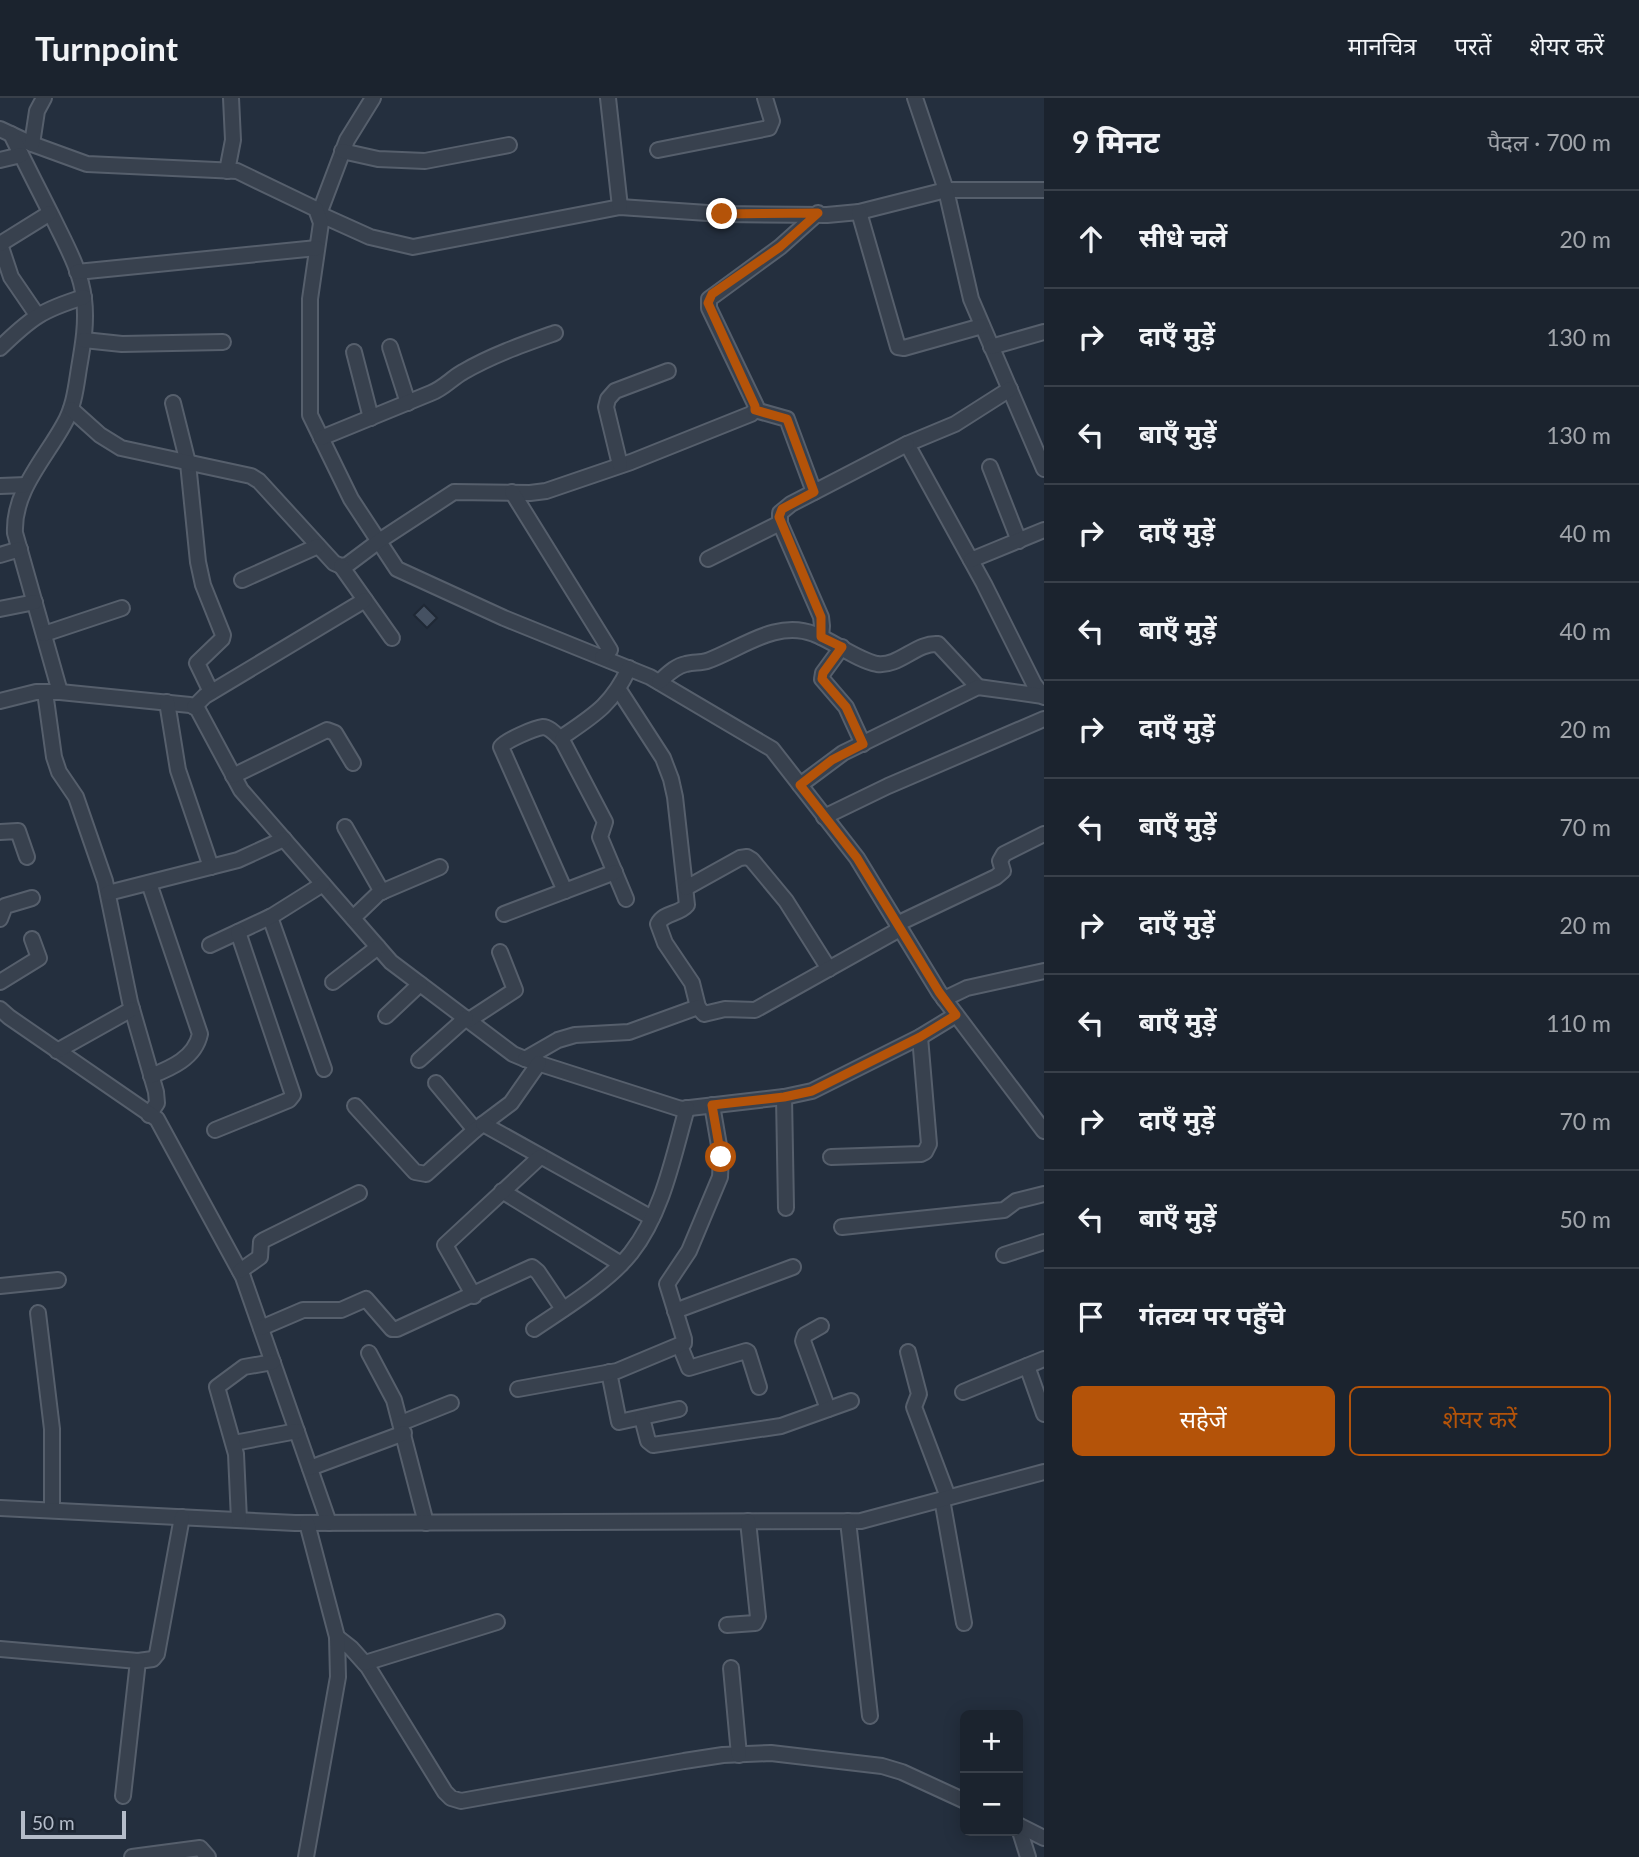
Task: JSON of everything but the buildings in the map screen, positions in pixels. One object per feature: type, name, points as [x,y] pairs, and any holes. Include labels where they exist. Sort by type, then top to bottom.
[{"type":"street","points":[[44,98],[37,111],[27,149],[50,213],[77,272],[84,297],[86,319],[71,410],[26,485],[19,499],[15,521],[20,549],[44,634],[53,692],[57,765],[76,797],[108,893],[132,1009],[157,1103],[149,1115]]},
{"type":"street","points":[[227,171],[233,140],[231,98]]},
{"type":"street","points":[[319,214],[342,151],[373,98]]},
{"type":"street","points":[[608,98],[620,207]]},
{"type":"street","points":[[658,150],[769,128],[772,121],[765,98]]},
{"type":"street","points":[[915,98],[946,190],[971,299],[1044,469]]},
{"type":"street","points":[[6,132],[27,149],[87,164],[237,171],[316,209],[321,223],[310,299],[310,415],[351,499],[397,569],[504,618],[659,682],[772,749],[857,858],[944,999],[1044,1130]]},
{"type":"street","points":[[342,151],[378,159],[425,161],[509,145]]},
{"type":"street","points":[[0,160],[27,149]]},
{"type":"street","points":[[319,214],[370,237],[413,247],[620,207],[722,214],[859,212],[946,190],[1044,190]]},
{"type":"street","points":[[859,212],[898,347],[904,348],[982,326]]},
{"type":"street","points":[[37,315],[6,284],[0,244],[50,213]]},
{"type":"street","points":[[755,410],[709,308],[709,299],[780,247],[818,213]]},
{"type":"street","points":[[77,272],[317,248]]},
{"type":"street","points":[[0,348],[37,315],[84,297]]},
{"type":"street","points":[[991,347],[1044,332]]},
{"type":"street","points":[[321,438],[439,390],[483,361],[555,333]]},
{"type":"street","points":[[84,340],[122,344],[223,342]]},
{"type":"street","points":[[390,347],[408,403]]},
{"type":"street","points":[[354,352],[370,418]]},
{"type":"street","points":[[620,466],[606,407],[608,399],[615,391],[668,371]]},
{"type":"street","points":[[821,637],[821,617],[780,523],[782,509],[907,444],[956,424],[1010,389]]},
{"type":"street","points":[[173,403],[188,463],[198,562],[203,584],[223,635],[197,663],[211,692]]},
{"type":"street","points":[[71,410],[100,435],[121,448],[245,474],[259,481],[334,562],[341,566],[392,638]]},
{"type":"street","points":[[341,566],[347,565],[454,492],[546,491],[620,466],[747,416],[755,410]]},
{"type":"street","points":[[755,410],[787,419],[814,492]]},
{"type":"street","points":[[907,444],[971,560],[1034,684],[1044,697]]},
{"type":"street","points":[[990,467],[1019,541]]},
{"type":"street","points":[[0,486],[26,485]]},
{"type":"street","points":[[512,492],[610,650],[602,657]]},
{"type":"street","points":[[708,559],[780,523]]},
{"type":"street","points":[[971,560],[1044,530]]},
{"type":"street","points":[[242,580],[318,545]]},
{"type":"street","points":[[0,555],[20,549]]},
{"type":"street","points":[[194,707],[211,692],[365,600]]},
{"type":"street","points":[[0,609],[35,602]]},
{"type":"street","points":[[44,634],[122,608]]},
{"type":"street","points":[[659,682],[683,665],[704,662],[744,643],[776,632],[799,629],[875,664],[882,664],[928,645],[938,644],[978,687]]},
{"type":"street","points":[[842,647],[823,673],[822,679],[846,707],[863,744]]},
{"type":"street","points":[[562,740],[565,735],[600,711],[619,690],[629,668]]},
{"type":"street","points":[[800,785],[832,760],[978,687],[1044,697]]},
{"type":"street","points":[[619,690],[663,758],[671,779],[687,888],[687,905],[662,917],[658,924],[665,943],[692,983],[698,1007],[704,1014],[725,1009],[755,1010],[829,969],[898,926],[996,877],[1003,871],[1000,861],[1004,855],[1044,834]]},
{"type":"street","points":[[0,701],[53,692],[167,702],[194,707],[201,713],[246,796],[391,961],[513,1054],[532,1061],[681,1109],[784,1097],[819,1088],[920,1037],[956,1015]]},
{"type":"street","points":[[167,702],[178,770],[211,867]]},
{"type":"street","points":[[824,817],[888,786],[1044,719]]},
{"type":"street","points":[[565,891],[501,747],[506,741],[543,727],[550,729],[562,740],[605,822],[600,837],[626,899]]},
{"type":"street","points":[[233,776],[327,730],[335,733],[353,763]]},
{"type":"street","points":[[345,827],[382,892]]},
{"type":"street","points":[[0,832],[19,831],[27,857]]},
{"type":"street","points":[[108,893],[245,858],[284,839]]},
{"type":"street","points":[[687,888],[740,858],[747,857],[786,901],[829,969]]},
{"type":"street","points":[[353,918],[382,892],[440,867]]},
{"type":"street","points":[[504,914],[615,872]]},
{"type":"street","points":[[149,883],[200,1034],[197,1043],[179,1064],[151,1076]]},
{"type":"street","points":[[210,945],[270,917],[323,884]]},
{"type":"street","points":[[0,919],[5,906],[32,898]]},
{"type":"street","points":[[270,917],[324,1069]]},
{"type":"street","points":[[215,1130],[289,1100],[293,1095],[238,932]]},
{"type":"street","points":[[0,982],[39,958],[33,939]]},
{"type":"street","points":[[333,982],[378,947]]},
{"type":"street","points":[[419,1060],[467,1019],[515,990],[500,952]]},
{"type":"street","points":[[944,999],[967,989],[1044,971]]},
{"type":"street","points":[[386,1016],[420,984]]},
{"type":"street","points":[[355,1106],[415,1172],[421,1174],[431,1170],[479,1127],[511,1103],[532,1061],[566,1037],[629,1032],[698,1007]]},
{"type":"street","points":[[0,1009],[157,1119],[240,1271],[329,1523]]},
{"type":"street","points":[[57,1051],[132,1009]]},
{"type":"street","points":[[831,1157],[925,1152],[929,1144],[920,1037]]},
{"type":"street","points":[[436,1083],[479,1127],[652,1218]]},
{"type":"street","points":[[784,1097],[786,1208]]},
{"type":"street","points":[[517,1389],[609,1373],[680,1346],[684,1339],[667,1284],[689,1251],[717,1188],[722,1169],[712,1105]]},
{"type":"street","points":[[534,1329],[621,1264],[640,1241],[669,1174],[687,1108]]},
{"type":"street","points":[[474,1296],[445,1245],[540,1157]]},
{"type":"street","points":[[502,1191],[621,1264]]},
{"type":"street","points":[[240,1271],[260,1257],[261,1242],[264,1240],[359,1193]]},
{"type":"street","points":[[842,1227],[1004,1210],[1016,1201],[1044,1194]]},
{"type":"street","points":[[1004,1255],[1044,1242]]},
{"type":"street","points":[[261,1328],[303,1310],[341,1310],[366,1299],[392,1329],[397,1329],[474,1296],[532,1267],[563,1309]]},
{"type":"street","points":[[675,1311],[793,1267]]},
{"type":"street","points":[[0,1286],[58,1280]]},
{"type":"street","points":[[38,1312],[52,1429],[52,1510]]},
{"type":"street","points":[[821,1326],[805,1335],[803,1341],[828,1409]]},
{"type":"street","points":[[680,1346],[689,1368],[748,1352],[759,1387]]},
{"type":"street","points":[[908,1352],[919,1394],[914,1407],[945,1498],[964,1623]]},
{"type":"street","points":[[369,1353],[388,1386],[402,1428],[426,1523]]},
{"type":"street","points":[[963,1392],[1044,1359]]},
{"type":"street","points":[[239,1520],[238,1468],[234,1443],[216,1387],[244,1367],[273,1362]]},
{"type":"street","points":[[1027,1366],[1044,1414]]},
{"type":"street","points":[[609,1373],[619,1422],[679,1409]]},
{"type":"street","points":[[642,1418],[648,1441],[653,1444],[781,1426],[851,1401]]},
{"type":"street","points":[[310,1468],[402,1428],[451,1403]]},
{"type":"street","points":[[234,1443],[297,1430]]},
{"type":"street","points":[[0,1508],[307,1523],[861,1521],[1044,1472]]},
{"type":"street","points":[[0,1649],[149,1661],[157,1654],[182,1517]]},
{"type":"street","points":[[727,1625],[757,1621],[748,1521]]},
{"type":"street","points":[[848,1521],[870,1716]]},
{"type":"street","points":[[306,1857],[338,1677],[337,1637],[307,1523]]},
{"type":"street","points":[[365,1663],[497,1622]]},
{"type":"street","points":[[337,1637],[365,1663],[445,1792],[451,1798],[461,1801],[684,1761],[771,1753],[882,1766],[902,1772],[960,1799]]},
{"type":"street","points":[[123,1796],[138,1661]]},
{"type":"street","points":[[731,1668],[739,1755]]},
{"type":"street","points":[[1023,1828],[1044,1838]]},
{"type":"street","points":[[1021,1836],[1028,1857]]},
{"type":"street","points":[[132,1857],[200,1848],[208,1857]]},
{"type":"route","points":[[721,1157],[712,1105],[812,1091],[920,1037],[956,1015],[939,992],[857,858],[800,785],[832,760],[863,744],[846,707],[822,679],[823,673],[842,647],[821,637],[821,617],[780,523],[782,509],[814,492],[787,419],[755,410],[708,303],[712,294],[780,247],[818,213],[722,214]]}]
